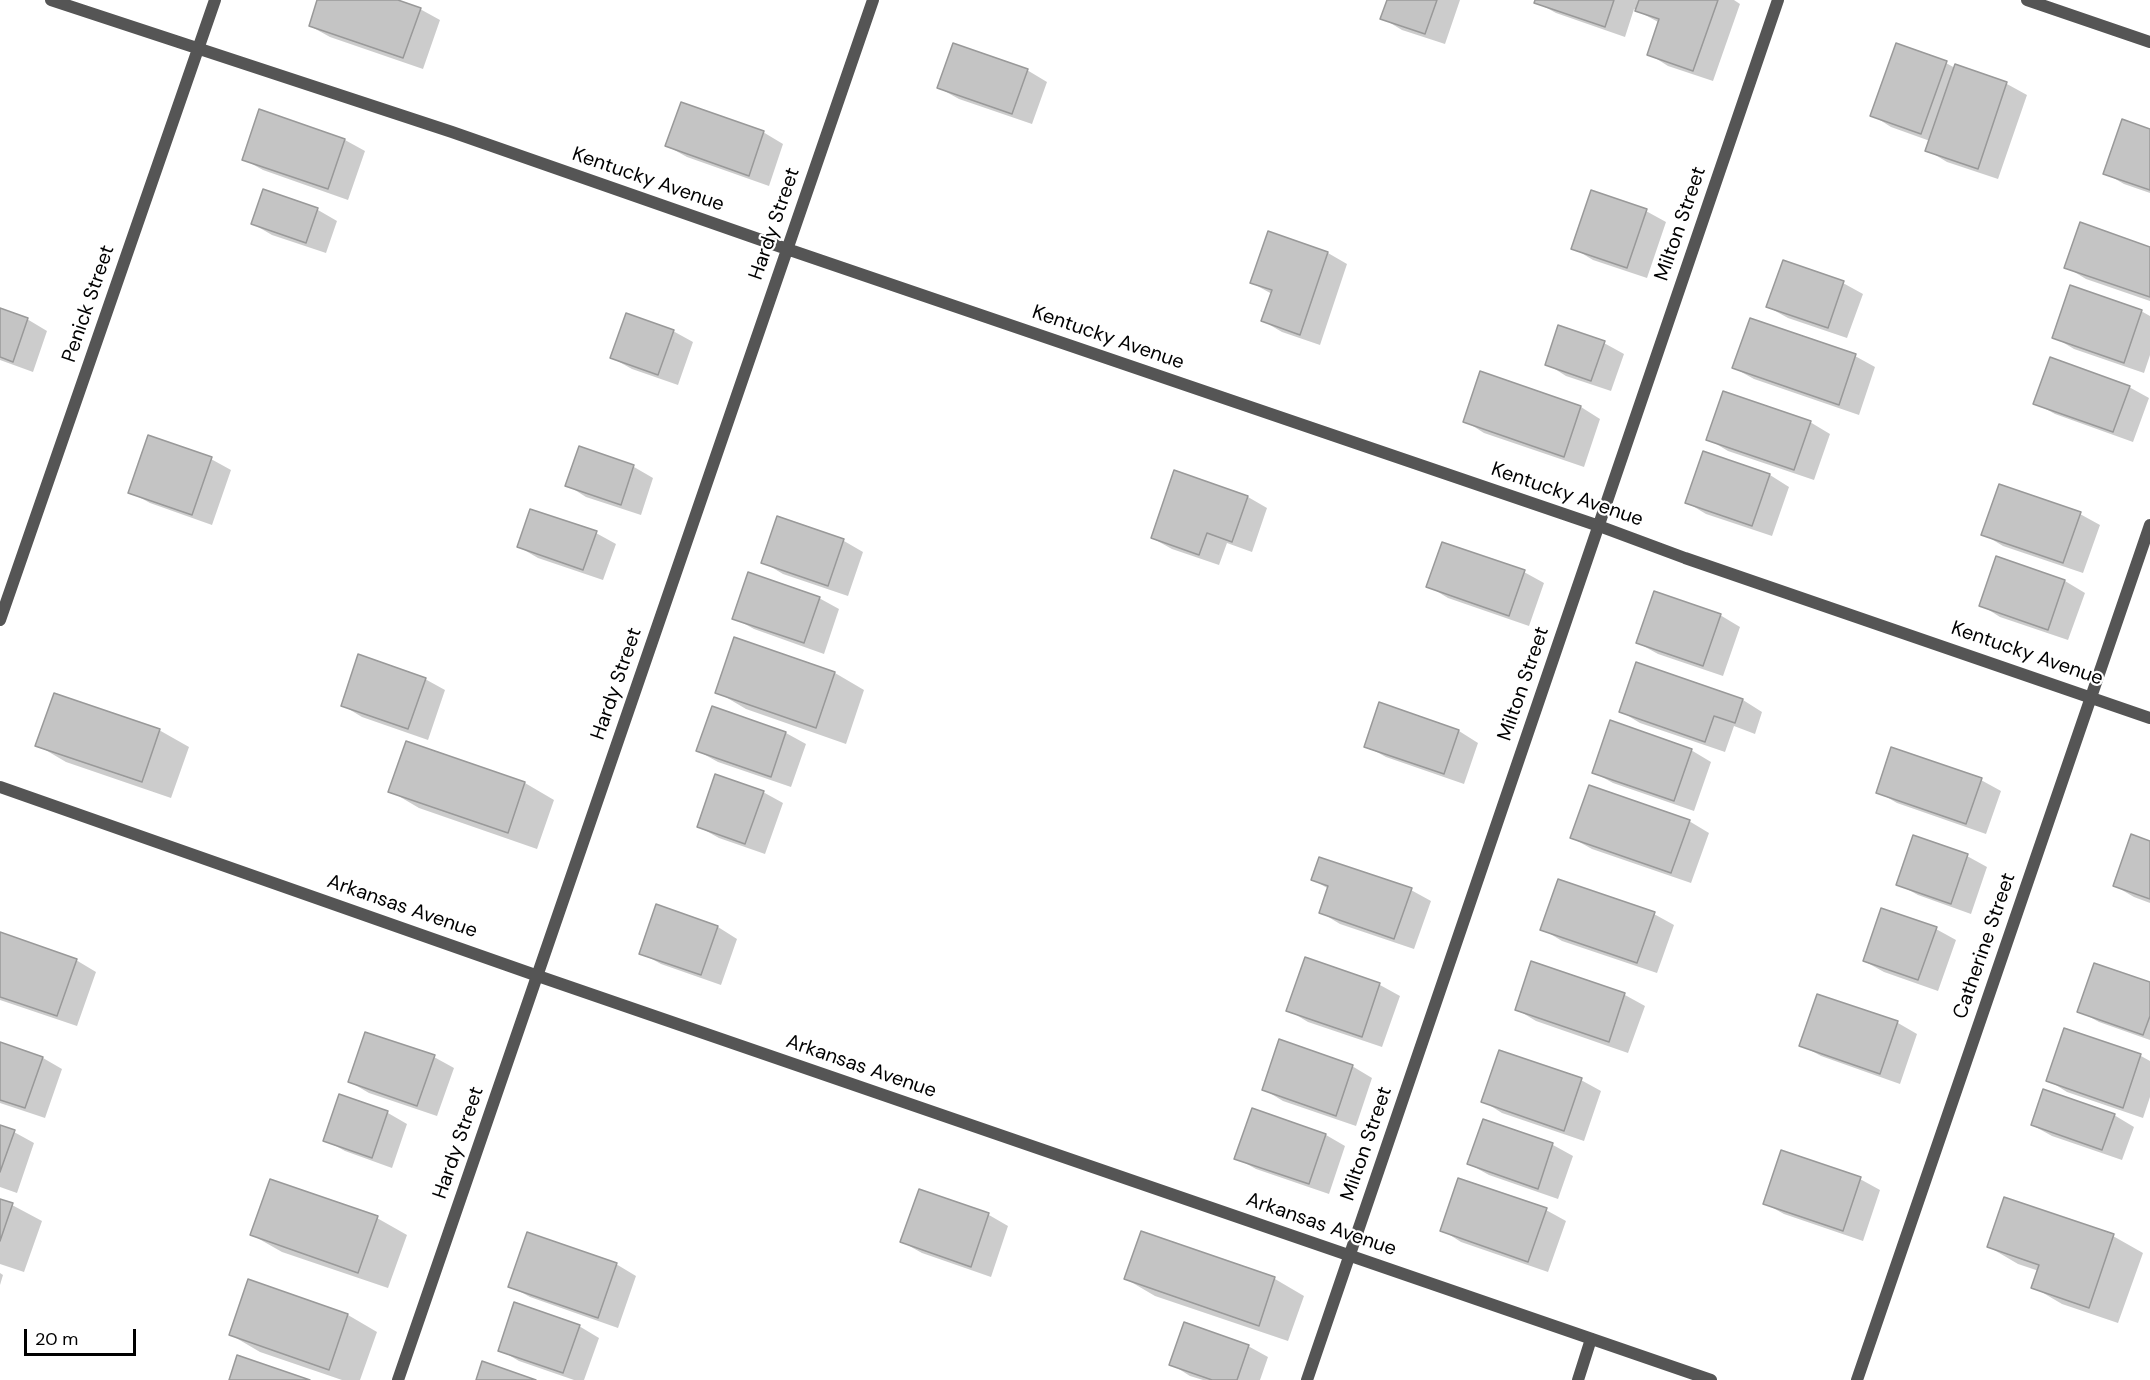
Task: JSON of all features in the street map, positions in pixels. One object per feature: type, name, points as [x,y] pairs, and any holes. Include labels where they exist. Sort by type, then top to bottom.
[{"type":"street","name":"Kentucky Avenue","points":[[51,0],[452,132],[2150,718]]},
{"type":"street","name":"Penick Street","points":[[0,620],[215,0]]},
{"type":"street","name":"Hardy Street","points":[[398,1380],[873,0]]},
{"type":"street","name":"Milton Street","points":[[1307,1380],[1778,0]]},
{"type":"street","points":[[2027,0],[2150,42]]},
{"type":"street","name":"Catherine Street","points":[[1857,1380],[2150,525]]},
{"type":"street","name":"Arkansas Avenue","points":[[0,787],[538,976],[1710,1380]]},
{"type":"street","points":[[1578,1380],[1591,1339]]},
{"type":"building","points":[[317,0],[398,0],[421,8],[403,58],[309,26]]},
{"type":"building","points":[[1387,0],[1437,0],[1425,34],[1380,19]]},
{"type":"building","points":[[1535,0],[1614,0],[1605,27],[1534,3]]},
{"type":"building","points":[[1639,0],[1718,0],[1693,71],[1647,55],[1659,19],[1635,11]]},
{"type":"building","points":[[953,43],[1028,69],[1012,114],[937,88]]},
{"type":"building","points":[[1896,43],[1947,61],[1921,134],[1870,116]]},
{"type":"building","points":[[1955,64],[2007,82],[1978,169],[1925,151]]},
{"type":"building","points":[[681,102],[764,131],[749,176],[665,146]]},
{"type":"building","points":[[259,109],[345,139],[328,189],[242,160]]},
{"type":"building","points":[[2122,119],[2150,129],[2150,190],[2103,174]]},
{"type":"building","points":[[263,189],[318,208],[306,243],[251,224]]},
{"type":"building","points":[[1591,190],[1647,209],[1627,268],[1571,249]]},
{"type":"building","points":[[2080,222],[2150,247],[2150,297],[2064,268]]},
{"type":"building","points":[[1268,231],[1328,252],[1300,335],[1261,321],[1272,290],[1250,283]]},
{"type":"building","points":[[1783,260],[1844,281],[1828,328],[1766,307]]},
{"type":"building","points":[[2070,285],[2142,310],[2124,363],[2052,338]]},
{"type":"building","points":[[0,308],[28,318],[13,362],[0,357]]},
{"type":"building","points":[[626,313],[674,330],[658,375],[610,358]]},
{"type":"building","points":[[1750,318],[1856,354],[1839,405],[1732,368]]},
{"type":"building","points":[[1558,325],[1605,341],[1591,381],[1545,365]]},
{"type":"building","points":[[2050,357],[2130,386],[2113,432],[2033,404]]},
{"type":"building","points":[[1480,371],[1581,406],[1564,457],[1463,422]]},
{"type":"building","points":[[1723,391],[1811,421],[1794,470],[1706,440]]},
{"type":"building","points":[[148,435],[212,457],[192,515],[128,493]]},
{"type":"building","points":[[579,446],[634,465],[621,505],[565,486]]},
{"type":"building","points":[[1703,451],[1770,474],[1752,526],[1685,503]]},
{"type":"building","points":[[1174,470],[1248,496],[1232,542],[1207,533],[1199,555],[1151,538]]},
{"type":"building","points":[[1999,484],[2081,512],[2063,563],[1981,535]]},
{"type":"building","points":[[530,509],[597,531],[583,570],[517,547]]},
{"type":"building","points":[[777,516],[844,539],[828,586],[761,563]]},
{"type":"building","points":[[1442,542],[1525,570],[1509,616],[1426,587]]},
{"type":"building","points":[[1996,556],[2065,580],[2048,630],[1979,606]]},
{"type":"building","points":[[748,572],[820,597],[804,643],[732,619]]},
{"type":"building","points":[[1654,591],[1721,614],[1703,666],[1636,643]]},
{"type":"building","points":[[734,637],[835,672],[816,728],[715,693]]},
{"type":"building","points":[[358,654],[426,678],[408,729],[341,706]]},
{"type":"building","points":[[1636,662],[1743,699],[1735,723],[1714,716],[1705,742],[1619,712]]},
{"type":"building","points":[[54,693],[160,729],[142,782],[35,746]]},
{"type":"building","points":[[1379,702],[1459,730],[1444,774],[1364,747]]},
{"type":"building","points":[[712,706],[786,732],[771,777],[696,751]]},
{"type":"building","points":[[1610,720],[1692,749],[1674,801],[1592,773]]},
{"type":"building","points":[[406,741],[525,782],[508,833],[388,792]]},
{"type":"building","points":[[1891,747],[1982,778],[1966,824],[1876,793]]},
{"type":"building","points":[[715,774],[764,791],[745,844],[697,827]]},
{"type":"building","points":[[1589,785],[1690,820],[1671,873],[1570,838]]},
{"type":"building","points":[[2131,834],[2150,841],[2150,899],[2113,886]]},
{"type":"building","points":[[1913,835],[1968,854],[1951,904],[1896,885]]},
{"type":"building","points":[[1319,857],[1412,888],[1394,939],[1319,913],[1328,886],[1311,880]]},
{"type":"building","points":[[1558,879],[1655,912],[1637,963],[1540,930]]},
{"type":"building","points":[[656,904],[718,926],[701,975],[639,954]]},
{"type":"building","points":[[1881,908],[1937,927],[1918,980],[1863,961]]},
{"type":"building","points":[[0,932],[77,959],[57,1016],[0,997]]},
{"type":"building","points":[[1305,957],[1380,983],[1362,1037],[1286,1011]]},
{"type":"building","points":[[1531,961],[1625,993],[1609,1042],[1515,1010]]},
{"type":"building","points":[[2094,963],[2150,982],[2150,1016],[2143,1035],[2077,1012]]},
{"type":"building","points":[[1817,994],[1898,1021],[1880,1074],[1799,1046]]},
{"type":"building","points":[[2064,1028],[2141,1054],[2123,1108],[2046,1081]]},
{"type":"building","points":[[365,1032],[435,1055],[417,1106],[348,1082]]},
{"type":"building","points":[[1279,1039],[1353,1065],[1336,1116],[1262,1090]]},
{"type":"building","points":[[0,1042],[43,1057],[25,1108],[0,1100]]},
{"type":"building","points":[[1499,1050],[1582,1078],[1564,1131],[1481,1102]]},
{"type":"building","points":[[2043,1089],[2115,1114],[2102,1150],[2031,1125]]},
{"type":"building","points":[[339,1094],[388,1111],[372,1158],[323,1141]]},
{"type":"building","points":[[1252,1108],[1326,1134],[1309,1184],[1234,1159]]},
{"type":"building","points":[[1483,1119],[1553,1143],[1538,1189],[1467,1164]]},
{"type":"building","points":[[0,1125],[15,1130],[0,1172]]},
{"type":"building","points":[[1781,1150],[1861,1177],[1843,1231],[1763,1204]]},
{"type":"building","points":[[1458,1178],[1547,1208],[1528,1262],[1440,1231]]},
{"type":"building","points":[[270,1179],[378,1216],[358,1273],[250,1235]]},
{"type":"building","points":[[919,1189],[989,1213],[971,1267],[900,1242]]},
{"type":"building","points":[[2004,1197],[2114,1234],[2089,1308],[2031,1288],[2039,1265],[1987,1247]]},
{"type":"building","points":[[0,1199],[13,1203],[0,1241]]},
{"type":"building","points":[[1141,1231],[1275,1277],[1259,1326],[1124,1279]]},
{"type":"building","points":[[527,1232],[617,1263],[598,1318],[508,1287]]},
{"type":"building","points":[[248,1279],[348,1314],[329,1370],[229,1335]]},
{"type":"building","points":[[514,1302],[580,1325],[563,1373],[498,1351]]},
{"type":"building","points":[[1184,1322],[1249,1345],[1237,1380],[1212,1380],[1169,1365]]},
{"type":"building","points":[[237,1355],[310,1380],[229,1380]]},
{"type":"building","points":[[482,1361],[536,1380],[476,1380]]}]
